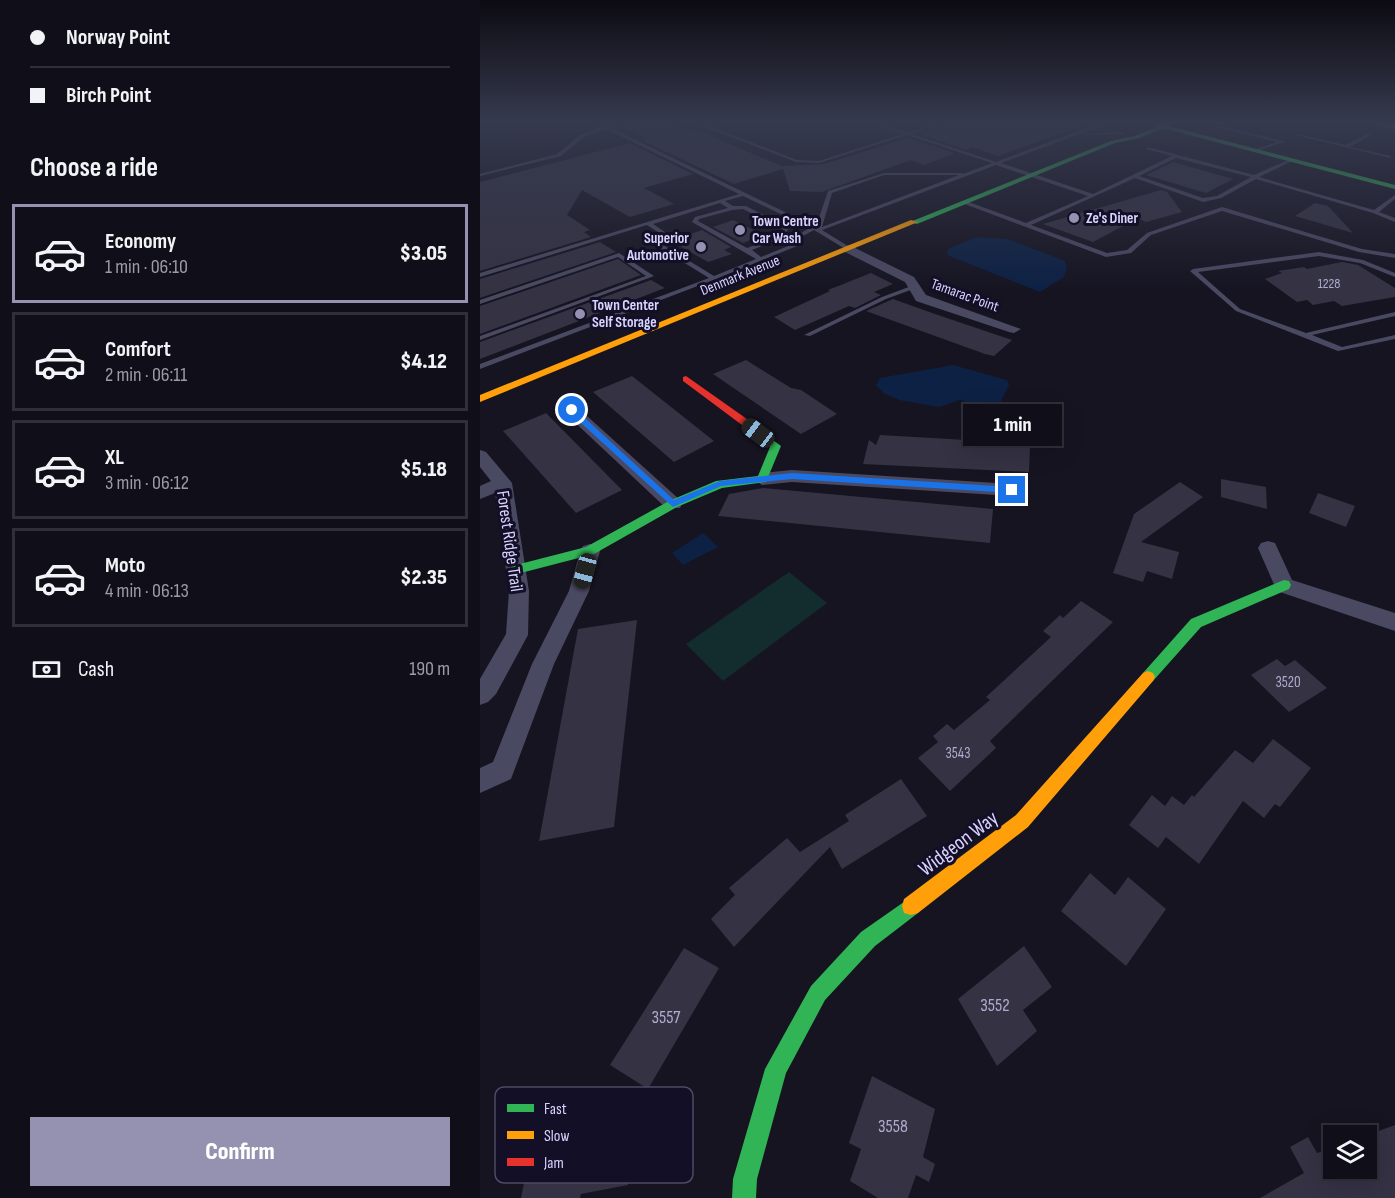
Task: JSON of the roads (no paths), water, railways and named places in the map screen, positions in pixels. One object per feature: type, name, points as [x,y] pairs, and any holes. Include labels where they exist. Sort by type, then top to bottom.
[{"type":"street","name":"Denmark Avenue","points":[[480,399],[1020,179]]},
{"type":"street","points":[[1364,179],[1395,187]]},
{"type":"street","name":"Tamarac Point","points":[[849,249],[910,280],[921,298],[1014,329]]},
{"type":"street","points":[[686,379],[776,446],[762,479]]},
{"type":"street","points":[[572,410],[673,504]]},
{"type":"street","name":"Forest Ridge Trail","points":[[480,456],[503,483],[517,569],[517,635],[488,687],[480,695]]},
{"type":"street","points":[[517,569],[590,551],[673,504],[720,484],[792,476],[1012,490]]},
{"type":"street","points":[[480,493],[503,483]]},
{"type":"street","points":[[1268,548],[1284,585],[1395,622]]},
{"type":"street","points":[[480,781],[502,770],[543,664],[579,591],[590,551]]},
{"type":"street","name":"Widgeon Way","points":[[744,1198],[745,1179],[776,1069],[818,993],[868,939],[1022,821],[1196,623],[1284,585]]},
{"type":"lane","points":[[713,179],[817,229],[849,249]]},
{"type":"lane","points":[[817,229],[830,192],[869,179]]},
{"type":"lane","points":[[480,367],[761,259],[795,245],[799,236],[955,179]]},
{"type":"lane","points":[[1041,179],[1093,196]]},
{"type":"lane","points":[[1026,225],[1129,179]]},
{"type":"lane","points":[[1143,179],[1203,200],[1219,197],[1252,179]]},
{"type":"lane","points":[[1262,179],[1395,220]]},
{"type":"lane","points":[[480,275],[744,194]]},
{"type":"lane","points":[[1375,212],[1395,197]]},
{"type":"lane","points":[[721,201],[732,208]]},
{"type":"lane","points":[[964,202],[1106,255],[1129,252],[1149,234],[1222,209],[1361,250],[1395,256]]},
{"type":"lane","points":[[747,250],[780,237],[786,228],[744,207],[697,218],[695,222],[761,259]]},
{"type":"lane","points":[[649,224],[665,234],[651,240],[714,278]]},
{"type":"lane","points":[[1395,275],[1361,261],[1319,254],[1193,272],[1238,310],[1341,349],[1395,338]]},
{"type":"lane","points":[[480,302],[619,255],[651,276],[480,338]]},
{"type":"lane","points":[[808,335],[885,298],[914,287]]},
{"type":"lane","points":[[1305,335],[1395,314]]},
{"type":"water","points":[[976,237],[1008,239],[1065,261],[1067,267],[1064,277],[1040,292],[947,255],[948,249]]},
{"type":"water","points":[[953,365],[1007,380],[1009,385],[999,405],[992,410],[960,400],[939,407],[899,400],[885,394],[876,385],[880,378]]},
{"type":"water","points":[[703,533],[718,547],[683,565],[672,553]]},
{"type":"place","name":"Ze's Diner","points":[[1074,218]]},
{"type":"place","name":"Town Centre Car Wash","points":[[740,230]]},
{"type":"place","name":"Superior Automotive","points":[[701,247]]},
{"type":"place","name":"Town Center Self Storage","points":[[580,314]]}]
